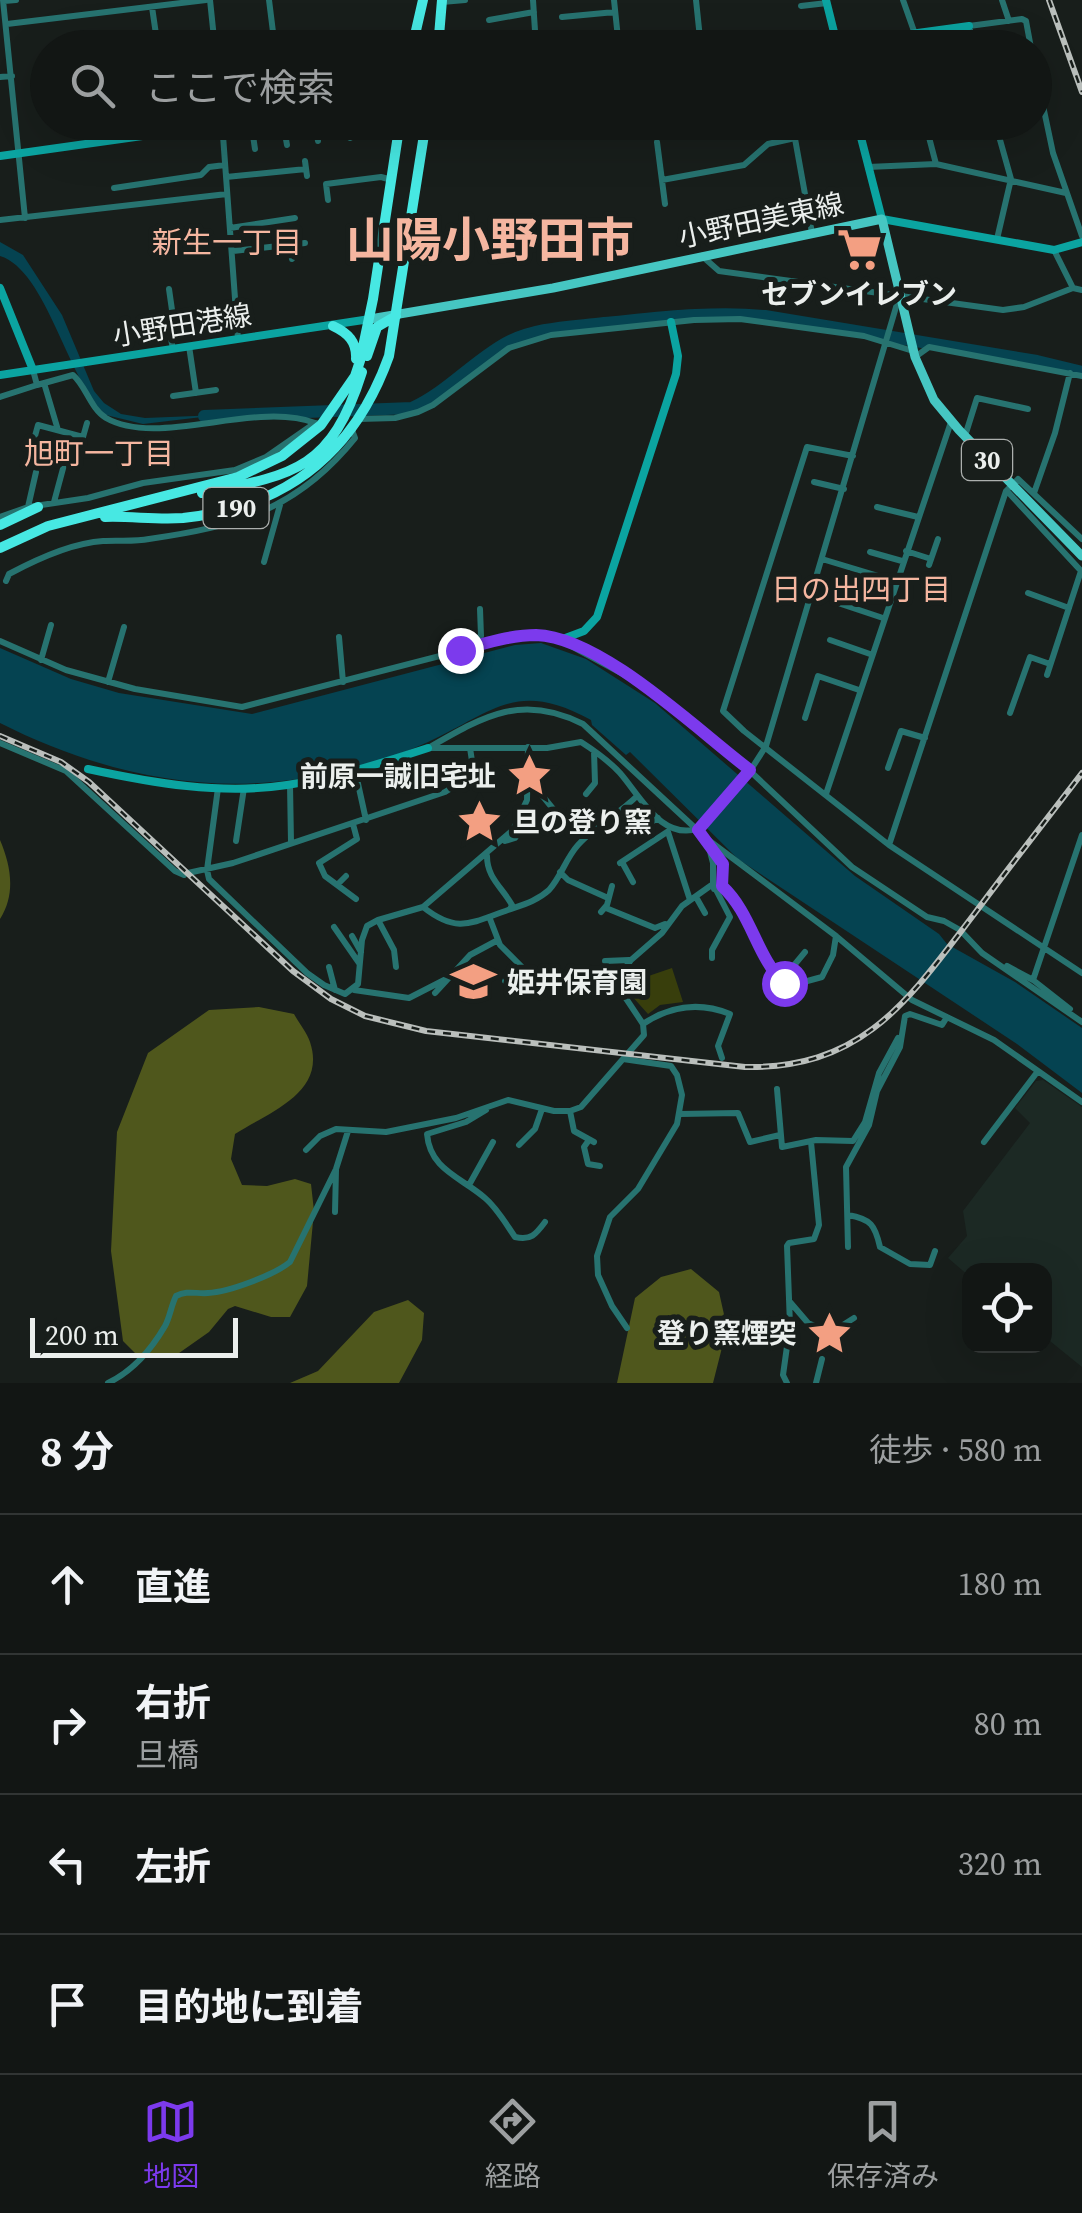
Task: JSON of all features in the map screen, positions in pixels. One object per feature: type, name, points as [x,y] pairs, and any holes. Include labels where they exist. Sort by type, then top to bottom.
[{"type":"highway","points":[[414,30],[424,0]]},
{"type":"highway","points":[[440,30],[442,1]]},
{"type":"highway","name":"190","points":[[0,548],[31,532],[252,472],[282,456],[342,404],[355,376],[370,319],[398,140]]},
{"type":"highway","name":"190","points":[[79,518],[178,518],[240,507],[296,482],[330,455],[348,426],[368,406],[389,356],[423,140]]},
{"type":"highway","points":[[342,404],[376,330],[396,316]]},
{"type":"highway","points":[[122,508],[260,483],[284,475],[314,456],[348,426],[342,404],[356,355],[349,336],[334,326]]},
{"type":"highway","points":[[0,525],[33,507]]},
{"type":"main road","name":"小野田美東線","points":[[370,319],[553,288],[882,218],[909,335],[928,388],[951,422],[1008,488],[1082,556]]},
{"type":"street","points":[[16,0],[4,1],[25,218]]},
{"type":"street","points":[[7,24],[208,0],[212,30]]},
{"type":"street","points":[[270,0],[273,30]]},
{"type":"street","points":[[442,1],[465,0]]},
{"type":"street","points":[[533,0],[535,30]]},
{"type":"street","points":[[614,0],[617,30]]},
{"type":"street","points":[[696,0],[699,30]]},
{"type":"street","points":[[903,0],[914,30]]},
{"type":"street","points":[[1002,0],[1009,20]]},
{"type":"street","points":[[801,6],[826,2],[833,30]]},
{"type":"street","points":[[152,8],[155,30]]},
{"type":"street","points":[[488,20],[534,12]]},
{"type":"street","points":[[562,17],[615,12]]},
{"type":"street","points":[[942,30],[1009,20],[1026,21],[1028,30]]},
{"type":"street","points":[[969,26],[970,30]]},
{"type":"street","points":[[0,77],[12,76]]},
{"type":"street","points":[[0,156],[99,140]]},
{"type":"street","points":[[223,140],[238,339]]},
{"type":"street","points":[[254,140],[255,149]]},
{"type":"street","points":[[286,140],[286,145]]},
{"type":"street","points":[[662,180],[744,165],[768,144],[786,140]]},
{"type":"street","points":[[795,140],[812,232]]},
{"type":"street","points":[[861,140],[882,218],[1054,250],[1082,239],[1050,140]]},
{"type":"street","points":[[930,140],[936,164]]},
{"type":"street","points":[[998,239],[1010,180],[1000,140]]},
{"type":"street","points":[[657,142],[664,204]]},
{"type":"street","points":[[868,167],[936,164],[1066,193]]},
{"type":"street","points":[[114,188],[201,175],[209,168],[225,165]]},
{"type":"street","points":[[226,178],[306,169]]},
{"type":"street","points":[[328,200],[326,184],[381,177],[392,180]]},
{"type":"street","points":[[0,220],[227,194]]},
{"type":"street","points":[[230,228],[294,218]]},
{"type":"street","points":[[234,252],[305,243]]},
{"type":"street","points":[[290,245],[292,260]]},
{"type":"street","points":[[702,255],[719,271],[1011,310],[1078,289],[1054,250]]},
{"type":"street","points":[[0,288],[58,430]]},
{"type":"street","points":[[168,321],[173,317],[169,289]]},
{"type":"street","points":[[633,882],[621,862],[669,830],[699,829],[749,772],[766,746],[900,296]]},
{"type":"street","name":"小野田港線","points":[[0,375],[370,319]]},
{"type":"street","points":[[148,320],[168,321],[173,349]]},
{"type":"street","points":[[360,418],[395,418],[418,412],[521,342],[671,322],[764,321],[864,336],[914,353],[928,347],[1082,376]]},
{"type":"street","points":[[560,640],[584,631],[597,617],[676,374],[678,356],[671,322]]},
{"type":"street","points":[[190,346],[196,393]]},
{"type":"street","points":[[1034,494],[1070,373]]},
{"type":"street","points":[[0,397],[73,375],[100,414],[142,427],[288,416],[321,422]]},
{"type":"street","points":[[172,396],[216,390]]},
{"type":"street","points":[[965,436],[976,398],[1028,408]]},
{"type":"street","points":[[0,517],[143,483],[234,470],[266,457],[321,422]]},
{"type":"street","points":[[826,794],[951,422]]},
{"type":"street","points":[[35,436],[38,425],[82,441],[87,423]]},
{"type":"street","points":[[6,581],[10,574],[25,566],[85,544],[146,540],[216,526],[281,503],[325,473],[355,438],[348,426]]},
{"type":"street","points":[[853,456],[807,447],[724,711],[744,731],[889,844],[1082,973]]},
{"type":"street","points":[[54,502],[68,450]]},
{"type":"street","points":[[33,507],[36,472]]},
{"type":"street","points":[[889,844],[1008,488],[1018,479],[1082,539]]},
{"type":"street","points":[[814,482],[844,489]]},
{"type":"street","points":[[1008,488],[1081,571],[1047,675]]},
{"type":"street","points":[[264,562],[281,503]]},
{"type":"street","points":[[877,507],[918,517]]},
{"type":"street","points":[[906,550],[930,562],[938,539]]},
{"type":"street","points":[[870,552],[902,561]]},
{"type":"street","points":[[822,560],[895,581]]},
{"type":"street","points":[[1028,593],[1068,608]]},
{"type":"street","points":[[838,603],[883,618]]},
{"type":"street","points":[[460,650],[481,636],[480,610]]},
{"type":"street","points":[[41,660],[51,625]]},
{"type":"street","points":[[108,682],[124,627]]},
{"type":"street","points":[[0,641],[41,660],[108,682],[242,708],[517,636],[560,640],[649,688],[749,772],[852,868],[927,918],[952,924],[1001,966],[1081,1021]]},
{"type":"street","points":[[338,637],[343,682]]},
{"type":"street","points":[[830,640],[870,654]]},
{"type":"street","points":[[1010,713],[1030,657],[1050,664]]},
{"type":"street","points":[[805,718],[818,676],[858,690]]},
{"type":"street","points":[[66,771],[88,769],[218,788],[290,785],[428,748],[506,710],[522,707],[569,717],[599,736],[707,838],[836,936],[912,1000],[994,1040],[1082,1102]]},
{"type":"street","points":[[888,768],[901,731],[925,738]]},
{"type":"street","points":[[428,748],[547,748],[582,742],[610,763],[669,830],[693,898],[705,913]]},
{"type":"street","points":[[0,743],[66,771],[175,871],[186,874],[445,792],[474,774],[470,748]]},
{"type":"street","points":[[218,788],[207,870],[215,887],[307,972],[346,994],[358,984],[364,932],[378,920],[423,906],[504,841],[522,816],[528,790],[528,747]]},
{"type":"street","points":[[586,794],[595,783],[594,751]]},
{"type":"street","points":[[355,770],[366,820]]},
{"type":"street","points":[[527,777],[554,810]]},
{"type":"street","points":[[290,785],[291,842]]},
{"type":"street","points":[[236,841],[244,788]]},
{"type":"street","points":[[423,906],[452,924],[490,919],[545,894],[580,842],[626,809],[636,796]]},
{"type":"street","points":[[632,834],[658,818]]},
{"type":"street","points":[[504,841],[515,838],[528,819]]},
{"type":"street","points":[[353,824],[357,838],[319,863],[325,876],[356,900]]},
{"type":"street","points":[[1032,980],[1082,835]]},
{"type":"street","points":[[707,838],[716,887],[730,917],[712,950],[712,958]]},
{"type":"street","points":[[487,855],[487,867],[512,905],[510,909]]},
{"type":"street","points":[[560,872],[568,880],[608,898]]},
{"type":"street","points":[[338,884],[346,876]]},
{"type":"street","points":[[612,886],[604,910],[655,928],[674,917]]},
{"type":"street","points":[[490,919],[498,940],[530,975],[564,979],[592,992],[615,982],[630,960],[662,933],[693,898],[716,887]]},
{"type":"street","points":[[716,887],[744,913],[766,963],[781,980],[794,986],[822,976],[836,936]]},
{"type":"street","points":[[645,918],[659,924],[674,917]]},
{"type":"street","points":[[378,920],[394,950],[396,966]]},
{"type":"street","points":[[334,927],[361,966]]},
{"type":"street","points":[[352,936],[361,952]]},
{"type":"street","points":[[435,993],[477,950],[498,940]]},
{"type":"street","points":[[781,980],[805,952]]},
{"type":"street","points":[[605,961],[630,960]]},
{"type":"street","points":[[1001,966],[1011,968],[1060,999],[1081,1021]]},
{"type":"street","points":[[328,967],[335,991]]},
{"type":"street","points":[[505,980],[522,982],[530,975]]},
{"type":"street","points":[[354,990],[408,998],[450,976]]},
{"type":"street","points":[[522,982],[526,992]]},
{"type":"street","points":[[306,1150],[327,1132],[386,1132],[456,1118],[516,1100],[570,1111],[587,1102],[644,1035],[642,1024],[615,982]]},
{"type":"street","points":[[642,1024],[671,1008],[704,1006],[724,1011],[730,1014],[718,1046],[722,1058]]},
{"type":"street","points":[[777,1089],[782,1147],[854,1141],[865,1122],[879,1073],[899,1037],[905,1016],[916,1015],[942,1025],[947,1017]]},
{"type":"street","points":[[848,1248],[846,1167],[869,1125],[877,1091],[900,1047],[899,1037]]},
{"type":"street","points":[[623,1059],[675,1069],[682,1095],[673,1132],[638,1189],[610,1217],[597,1256],[598,1274],[627,1328]]},
{"type":"street","points":[[984,1142],[1038,1072]]},
{"type":"street","points":[[490,1106],[480,1116],[427,1134],[428,1148],[453,1178],[491,1204],[515,1237],[526,1240],[545,1222]]},
{"type":"street","points":[[519,1145],[535,1128],[542,1108]]},
{"type":"street","points":[[570,1111],[574,1131],[592,1141],[584,1147],[588,1164],[600,1166]]},
{"type":"street","points":[[680,1114],[738,1113],[750,1142],[780,1134]]},
{"type":"street","points":[[108,1383],[129,1371],[149,1349],[167,1322],[176,1296],[184,1292],[211,1294],[280,1270],[290,1262],[336,1169],[348,1131]]},
{"type":"street","points":[[469,1186],[493,1142]]},
{"type":"street","points":[[787,1383],[783,1376],[790,1325],[786,1246],[814,1239],[819,1225],[812,1142]]},
{"type":"street","points":[[335,1212],[336,1169]]},
{"type":"street","points":[[848,1216],[872,1223],[880,1247],[910,1264],[930,1265],[935,1251]]},
{"type":"street","points":[[790,1302],[808,1322],[823,1330],[854,1318]]},
{"type":"street","points":[[816,1383],[822,1359]]},
{"type":"shaded area","points":[[1043,1080],[1082,1107],[1082,1367],[1052,1343],[1052,1263],[962,1263],[962,1270],[948,1258],[967,1236],[963,1211],[1030,1123],[1015,1108],[1036,1081]]},
{"type":"green space","points":[[0,840],[10,880],[8,900],[0,919]]},
{"type":"green space","points":[[672,968],[683,1002],[660,1005],[648,1014],[622,985]]},
{"type":"green space","points":[[259,1007],[294,1014],[309,1039],[313,1060],[303,1088],[292,1099],[235,1134],[231,1159],[242,1185],[267,1186],[295,1179],[311,1184],[314,1211],[307,1286],[290,1317],[271,1317],[235,1306],[209,1332],[172,1358],[137,1355],[123,1341],[111,1251],[117,1132],[148,1053],[209,1010]]},
{"type":"green space","points":[[691,1269],[719,1292],[727,1328],[713,1383],[617,1383],[635,1298],[661,1277]]},
{"type":"green space","points":[[408,1300],[424,1313],[422,1340],[399,1383],[290,1383],[318,1371],[374,1312]]},
{"type":"water","points":[[0,242],[23,255],[62,315],[94,391],[104,403],[121,414],[145,418],[219,415],[143,424],[106,415],[80,379],[31,282],[0,256]]},
{"type":"water","points":[[541,643],[586,659],[655,703],[855,876],[939,934],[947,944],[1015,982],[1082,1028],[1082,1093],[1017,1044],[738,859],[630,752],[626,755],[591,720],[565,708],[543,702],[506,704],[428,742],[352,768],[311,777],[237,784],[132,772],[64,751],[0,723],[0,648],[71,679],[119,693],[252,714],[515,645]]},
{"type":"waterway","points":[[204,416],[412,408],[506,343],[529,334],[664,317],[765,316],[1037,361],[1082,372]]},
{"type":"railway","points":[[1049,0],[1082,92]]},
{"type":"railway","points":[[0,736],[61,762],[89,782],[293,971],[331,999],[365,1016],[426,1031],[745,1067],[822,1056],[853,1042],[880,1023],[928,974],[1082,773]]},
{"type":"place","name":"セブンイレブン","points":[[859,249]]},
{"type":"place","name":"前原一誠旧宅址","points":[[529,776]]},
{"type":"place","name":"旦の登り窯","points":[[479,822]]},
{"type":"place","name":"姫井保育園","points":[[474,982]]},
{"type":"place","name":"登り窯煙突","points":[[830,1333]]},
{"type":"district","name":"山陽小野田市","points":[[490,240]]},
{"type":"district","name":"新生一丁目","points":[[227,242]]},
{"type":"district","name":"旭町一丁目","points":[[99,453]]},
{"type":"district","name":"日の出四丁目","points":[[861,589]]},
{"type":"route","points":[[460,650],[517,636],[560,640],[649,688],[750,770],[698,830],[723,864],[722,886],[744,913],[766,963],[784,983]]}]
